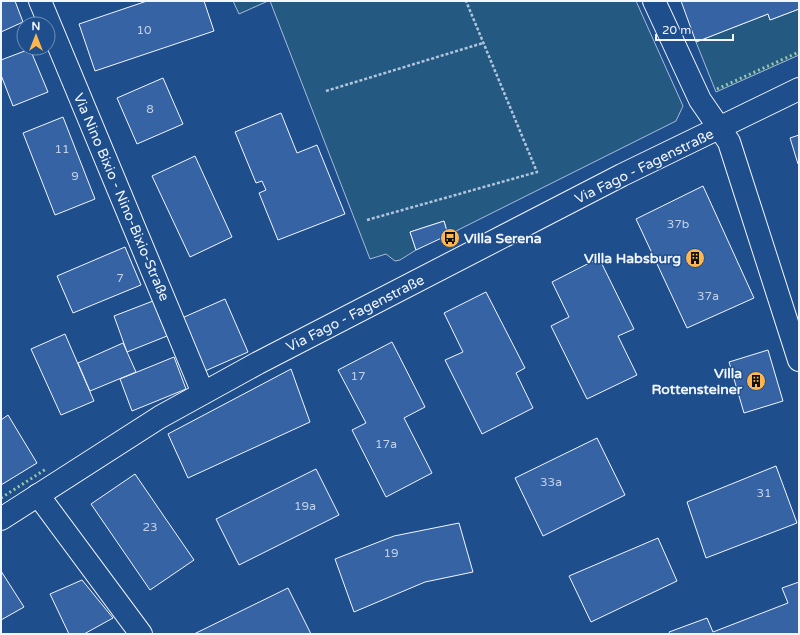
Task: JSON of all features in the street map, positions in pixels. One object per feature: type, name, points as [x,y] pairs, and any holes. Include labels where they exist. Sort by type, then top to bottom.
[{"type":"street","name":"Via Nino Bixio - Nino-Bixio-Straße","points":[[40,1],[204,393]]},
{"type":"street","name":"Via Fago - Fagenstraße","points":[[654,1],[700,100],[721,128]]},
{"type":"street","name":"Via Fago - Fagenstraße","points":[[1,518],[160,417],[204,393],[622,175],[799,89]]},
{"type":"street","points":[[721,128],[729,142],[799,360]]},
{"type":"street","points":[[38,495],[141,634]]},
{"type":"path","points":[[367,220],[537,172],[466,1]]},
{"type":"path","points":[[326,91],[483,43]]},
{"type":"shaded area","points":[[233,1],[268,1],[239,14]]},
{"type":"shaded area","points":[[270,1],[636,1],[683,106],[676,121],[448,235],[444,221],[410,232],[416,250],[400,260],[395,261],[386,254],[370,259]]},
{"type":"shaded area","points":[[799,9],[799,55],[716,92],[696,42],[768,14],[770,20]]},
{"type":"building","points":[[1,1],[15,1],[21,16],[16,16],[16,25],[1,32]]},
{"type":"building","points":[[147,1],[204,1],[214,31],[95,71],[79,24]]},
{"type":"building","points":[[681,1],[799,1],[799,9],[770,20],[768,14],[696,42]]},
{"type":"building","points":[[16,54],[16,56],[33,56],[48,92],[13,106],[1,75],[1,60]]},
{"type":"building","points":[[163,78],[183,124],[137,144],[117,98]]},
{"type":"building","points":[[281,113],[297,153],[317,145],[345,214],[278,240],[259,193],[266,190],[262,181],[256,183],[235,132]]},
{"type":"building","points":[[63,117],[95,199],[55,215],[23,133]]},
{"type":"building","points":[[799,135],[799,164],[798,164],[790,138]]},
{"type":"building","points":[[195,156],[232,237],[190,257],[152,176]]},
{"type":"building","name":"Villa Habsburg","points":[[703,186],[754,298],[687,328],[636,219]]},
{"type":"building","points":[[444,221],[448,235],[416,250],[410,232]]},
{"type":"building","points":[[125,247],[141,285],[73,313],[57,276]]},
{"type":"building","points":[[599,258],[634,329],[618,336],[637,375],[587,399],[551,326],[569,317],[552,282]]},
{"type":"building","points":[[486,292],[525,368],[516,373],[533,408],[482,434],[445,360],[463,352],[444,313]]},
{"type":"building","points":[[225,299],[248,352],[205,371],[182,318]]},
{"type":"building","points":[[153,301],[167,336],[127,352],[114,316]]},
{"type":"building","points":[[65,334],[94,401],[61,415],[31,349]]},
{"type":"building","points":[[392,342],[425,407],[404,418],[432,473],[386,497],[352,430],[366,423],[338,370]]},
{"type":"building","points":[[123,343],[136,372],[90,391],[78,363]]},
{"type":"building","name":"Villa Rottensteiner","points":[[768,350],[783,401],[744,413],[729,362]]},
{"type":"building","points":[[174,357],[186,389],[132,411],[120,379]]},
{"type":"building","points":[[291,369],[310,422],[188,478],[168,434]]},
{"type":"building","points":[[8,415],[37,463],[1,485],[1,420]]},
{"type":"building","points":[[597,438],[625,495],[543,536],[515,478]]},
{"type":"building","points":[[776,466],[797,523],[706,558],[687,502]]},
{"type":"building","points":[[316,469],[339,515],[239,565],[216,519]]},
{"type":"building","points":[[135,474],[194,560],[150,590],[91,504]]},
{"type":"building","points":[[459,523],[473,572],[425,582],[354,612],[335,559],[394,536]]},
{"type":"building","points":[[658,538],[677,581],[591,622],[569,576]]},
{"type":"building","points":[[1,571],[24,607],[1,620]]},
{"type":"building","points":[[82,580],[113,618],[84,634],[69,634],[50,594]]},
{"type":"building","points":[[799,582],[799,634],[670,634],[669,632],[707,618],[713,632],[788,603],[782,588]]},
{"type":"building","points":[[288,588],[311,634],[194,634]]},
{"type":"hedge","points":[[717,89],[799,52]]},
{"type":"hedge","points":[[1,498],[46,469]]},
{"type":"place","name":"Villa Serena","points":[[450,238]]},
{"type":"place","name":"Villa Habsburg","points":[[695,258]]},
{"type":"place","name":"Villa Rottensteiner","points":[[756,381]]}]
